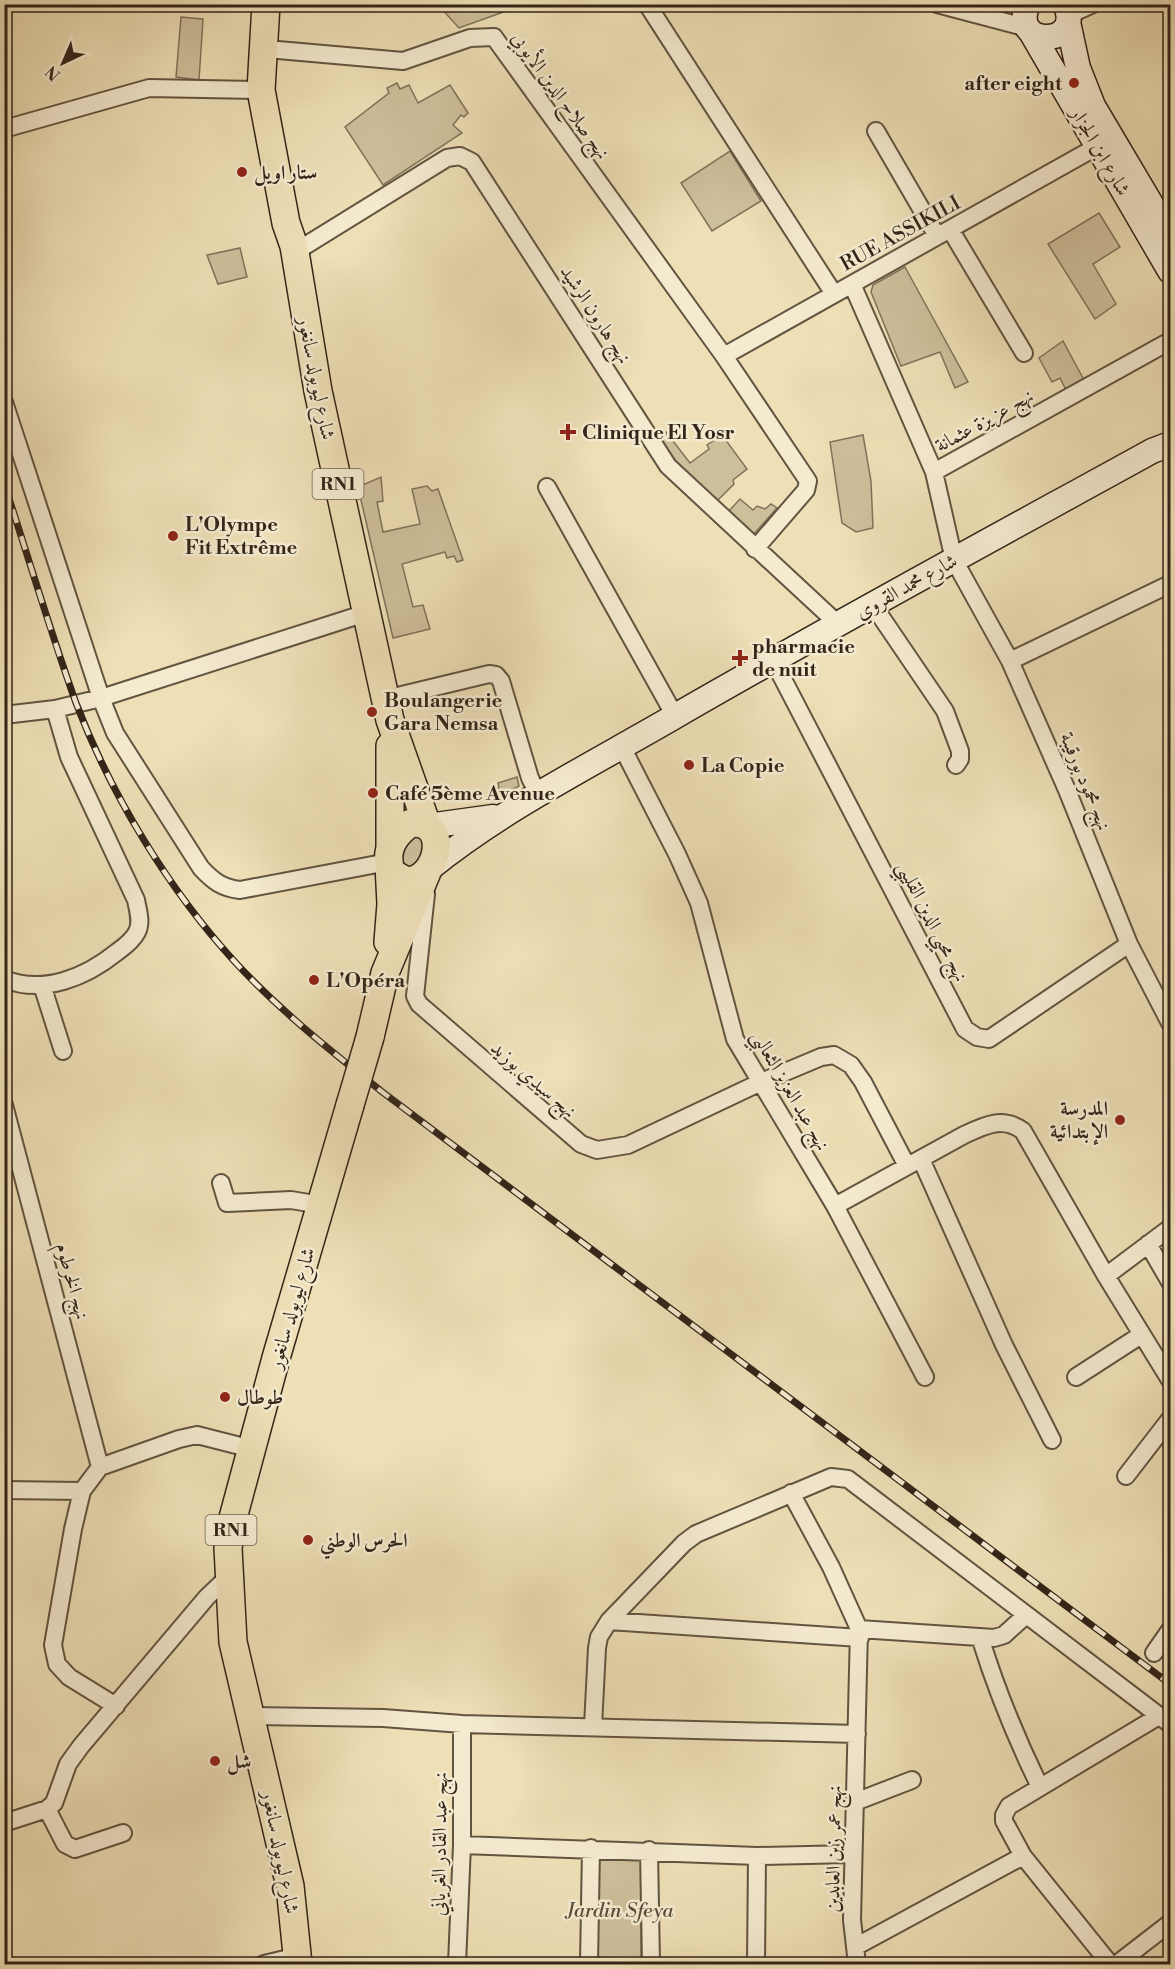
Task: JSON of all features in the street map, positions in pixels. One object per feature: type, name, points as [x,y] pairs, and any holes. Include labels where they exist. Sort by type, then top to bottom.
[{"type":"main road","name":"شارع ليوبولد سانغور","points":[[266,4],[261,90],[286,223],[295,249],[318,391],[387,710],[428,826],[436,837],[429,870],[385,974]]},
{"type":"main road","name":"شارع ليوبولد سانغور","points":[[280,4],[278,93],[284,157],[298,222],[295,249]]},
{"type":"main road","points":[[1028,15],[1041,38],[1052,38],[1062,32],[1067,14]]},
{"type":"main road","name":"شارع ابن الجزار","points":[[1067,14],[1078,68],[1094,106],[1170,236]]},
{"type":"main road","name":"شارع ابن الجزار","points":[[1028,15],[1098,146],[1170,271]]},
{"type":"main road","name":"شارع محمد القروي","points":[[429,870],[459,844],[675,716],[1164,444]]},
{"type":"main road","name":"شارع ليوبولد سانغور","points":[[298,1960],[290,1886],[282,1846],[233,1642],[228,1577],[232,1518],[370,1038],[385,974],[391,904],[387,710]]},
{"type":"main road","name":"شارع محمد القروي","points":[[428,826],[507,814]]},
{"type":"main road","points":[[428,826],[411,824],[398,833],[389,858],[392,873],[406,881],[414,881],[429,870]]},
{"type":"street","points":[[647,4],[834,294]]},
{"type":"street","points":[[937,4],[1028,15]]},
{"type":"street","points":[[1067,14],[1093,4]]},
{"type":"street","name":"نهج صلاح الدين الأيوبي","points":[[278,50],[403,61],[470,38],[494,37],[724,356]]},
{"type":"street","points":[[4,129],[149,88],[261,90]]},
{"type":"street","points":[[876,131],[1024,353]]},
{"type":"street","name":"RUE ASSIKILI","points":[[724,356],[1098,146]]},
{"type":"street","name":"نهج هارون الرشيد","points":[[295,249],[447,158],[460,156],[472,162],[661,457],[755,549],[838,624]]},
{"type":"street","name":"نهج عزيزة عثمانة","points":[[852,284],[934,472],[1170,341]]},
{"type":"street","points":[[724,356],[808,481],[806,490],[755,549]]},
{"type":"street","points":[[4,402],[101,698],[115,733],[201,868],[213,881],[226,888],[240,890],[389,858]]},
{"type":"street","name":"نهج محمود بورقيبة","points":[[934,472],[954,560],[1010,661],[1067,790],[1130,944],[1170,1023]]},
{"type":"street","points":[[547,487],[675,716]]},
{"type":"street","points":[[1010,661],[1170,584]]},
{"type":"street","points":[[873,605],[945,711],[960,751],[960,759],[956,765]]},
{"type":"street","points":[[4,715],[55,709],[101,698],[366,613]]},
{"type":"street","name":"نهج محيي الدين القليبي","points":[[773,660],[965,1029],[977,1037],[988,1039],[1130,944]]},
{"type":"street","points":[[387,710],[489,674],[496,675],[501,681],[530,777],[539,796]]},
{"type":"street","points":[[4,979],[27,986],[42,986],[76,978],[103,964],[128,944],[137,932],[140,918],[136,900],[69,757],[55,709]]},
{"type":"street","name":"نهج عبد العزيز الثعالبي","points":[[622,747],[677,854],[699,903],[735,1039],[759,1083],[835,1206],[925,1377]]},
{"type":"street","name":"نهج سيدي بوزيد","points":[[429,870],[415,996],[419,1005],[570,1138],[597,1150],[612,1150],[628,1145],[759,1083],[821,1057],[834,1055],[843,1058],[851,1065],[914,1162]]},
{"type":"street","points":[[42,986],[63,1051]]},
{"type":"street","name":"نهج الخرطوم","points":[[4,1105],[100,1467]]},
{"type":"street","points":[[835,1206],[986,1125],[1002,1122],[1015,1125],[1023,1131],[1106,1276],[1170,1380]]},
{"type":"street","points":[[914,1162],[1052,1440]]},
{"type":"street","points":[[221,1183],[227,1203],[291,1200],[321,1205]]},
{"type":"street","points":[[1106,1276],[1170,1228]]},
{"type":"street","points":[[1148,1244],[1170,1282]]},
{"type":"street","points":[[1076,1377],[1141,1335]]},
{"type":"street","points":[[1126,1476],[1170,1419]]},
{"type":"street","points":[[116,1706],[69,1677],[57,1664],[54,1645],[73,1529],[82,1491],[100,1467],[179,1439],[197,1435],[252,1449]]},
{"type":"street","points":[[593,1726],[599,1637],[609,1621],[684,1543],[696,1534],[831,1477],[848,1479],[1165,1720],[1040,1787],[1009,1806],[1004,1815],[1023,1856],[1110,1965]]},
{"type":"street","points":[[4,1490],[82,1491]]},
{"type":"street","points":[[792,1493],[831,1567],[860,1634]]},
{"type":"street","points":[[4,1823],[47,1809],[59,1794],[68,1764],[207,1597],[228,1577]]},
{"type":"street","points":[[609,1621],[860,1634],[980,1637],[1004,1635],[1026,1616]]},
{"type":"street","points":[[1154,1653],[1170,1630]]},
{"type":"street","name":"نهج عمر زين العابدين","points":[[857,1965],[852,1920],[860,1634]]},
{"type":"street","points":[[980,1637],[997,1692],[1040,1787]]},
{"type":"street","points":[[249,1716],[383,1718],[462,1724],[857,1734]]},
{"type":"street","name":"نهج عبد القادر الغرياني","points":[[457,1965],[462,1845],[462,1724]]},
{"type":"street","points":[[855,1802],[912,1780]]},
{"type":"street","points":[[47,1809],[65,1844],[75,1850],[123,1833]]},
{"type":"street","points":[[462,1845],[648,1850],[757,1856],[853,1854]]},
{"type":"street","points":[[589,1965],[591,1848]]},
{"type":"street","points":[[648,1850],[651,1965]]},
{"type":"street","points":[[756,1965],[757,1856]]},
{"type":"street","points":[[855,1947],[1023,1856]]},
{"type":"street","points":[[1117,1965],[1170,1923]]},
{"type":"street","points":[[264,1965],[298,1960]]},
{"type":"green space","points":[[438,5],[523,5],[459,28]]},
{"type":"green space","points":[[181,17],[203,19],[199,80],[176,77]]},
{"type":"green space","points":[[397,83],[400,89],[409,85],[418,103],[450,85],[468,113],[464,117],[461,115],[453,125],[462,133],[383,185],[345,127],[389,93],[387,88]]},
{"type":"green space","points":[[730,151],[761,201],[712,231],[681,183]]},
{"type":"green space","points":[[1099,213],[1120,247],[1093,264],[1116,304],[1095,319],[1048,244]]},
{"type":"green space","points":[[240,248],[247,277],[218,284],[207,255]]},
{"type":"green space","points":[[905,267],[968,382],[955,388],[940,352],[901,366],[871,292],[873,285]]},
{"type":"green space","points":[[1063,341],[1084,380],[1066,390],[1060,378],[1052,382],[1039,358]]},
{"type":"green space","points":[[666,432],[690,463],[709,449],[707,445],[722,435],[747,469],[733,480],[734,484],[717,501],[672,460],[659,439]]},
{"type":"green space","points":[[863,435],[871,481],[873,528],[856,532],[842,523],[830,442]]},
{"type":"green space","points":[[381,477],[383,501],[377,502],[383,532],[420,524],[412,489],[427,486],[432,491],[438,489],[463,560],[457,562],[454,556],[447,558],[445,552],[402,564],[413,607],[423,605],[430,629],[393,638],[358,487]]},
{"type":"green space","points":[[740,499],[753,510],[757,506],[765,509],[771,504],[777,508],[753,535],[728,512]]},
{"type":"green space","points":[[517,777],[519,786],[491,800],[489,792],[499,788],[498,783]]},
{"type":"green space","points":[[421,835],[425,849],[412,870],[401,863],[402,846],[408,837]]},
{"type":"green space","name":"Jardin Sfeya","points":[[598,1856],[641,1856],[641,1964],[598,1964]]},
{"type":"railway","points":[[4,483],[76,703],[106,772],[165,873],[211,934],[252,980],[305,1029],[381,1091],[1170,1684]]},
{"type":"place","name":"after eight","points":[[1074,83]]},
{"type":"place","name":"ستار اويل","points":[[242,172]]},
{"type":"place","name":"Clinique El Yosr","points":[[568,432]]},
{"type":"place","name":"L'Olympe Fit Extrême","points":[[173,536]]},
{"type":"place","name":"pharmacie de nuit","points":[[740,658]]},
{"type":"place","name":"Boulangerie Gara Nemsa","points":[[372,712]]},
{"type":"place","name":"La Copie","points":[[689,765]]},
{"type":"place","name":"Café 5ème Avenue","points":[[373,793]]},
{"type":"place","name":"L'Opéra","points":[[314,980]]},
{"type":"place","name":"المدرسة الإبتدائية","points":[[1120,1120]]},
{"type":"place","name":"طوطال","points":[[225,1397]]},
{"type":"place","name":"الحرس الوطني","points":[[308,1540]]},
{"type":"place","name":"شل","points":[[215,1761]]}]
